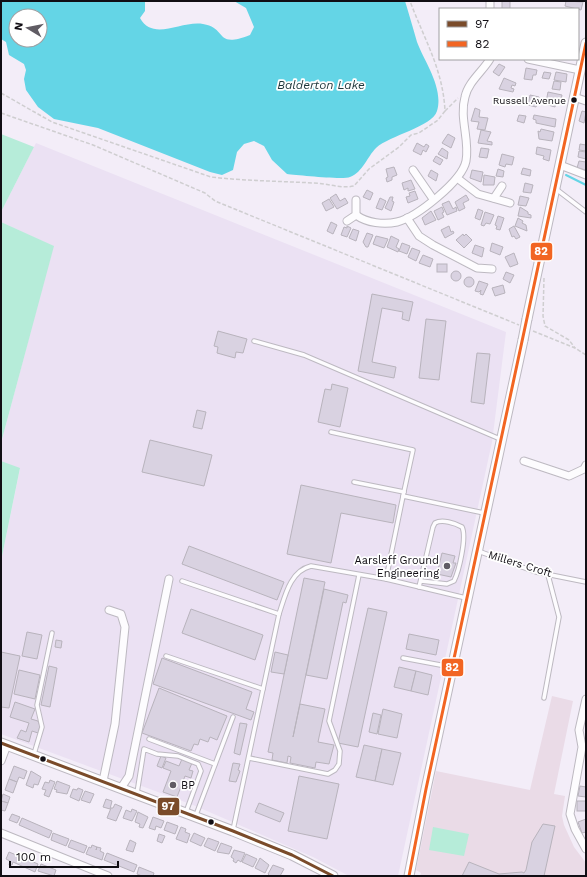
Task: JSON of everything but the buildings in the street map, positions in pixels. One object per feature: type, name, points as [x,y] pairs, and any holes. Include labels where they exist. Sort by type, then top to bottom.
[{"type":"street","points":[[409,876],[452,667],[523,340],[525,323],[586,43]]},
{"type":"street","points":[[356,215],[362,219],[374,222],[397,222],[407,218],[433,199],[457,178],[465,165],[466,157],[464,118],[465,97],[468,88],[489,60]]},
{"type":"street","points":[[533,60],[580,70]]},
{"type":"street","points":[[574,97],[586,101]]},
{"type":"street","points":[[560,165],[586,175]]},
{"type":"street","points":[[413,170],[433,199]]},
{"type":"street","points":[[457,178],[478,194],[510,203]]},
{"type":"street","points":[[494,198],[502,186]]},
{"type":"street","points":[[356,200],[356,215]]},
{"type":"street","points":[[347,221],[356,215]]},
{"type":"street","points":[[407,218],[419,236],[433,245],[477,268],[492,269]]},
{"type":"street","points":[[524,461],[569,476],[584,469],[586,465]]},
{"type":"street","points":[[121,788],[129,776],[169,579]]},
{"type":"street","points":[[103,781],[115,724],[125,627],[121,614],[109,610]]},
{"type":"street","points":[[586,699],[579,730],[584,748],[570,814],[575,829],[586,849]]},
{"type":"street","points":[[1,761],[4,744],[233,831],[292,855],[330,875]]},
{"type":"street","points":[[1,833],[108,876]]},
{"type":"lane","points":[[555,189],[586,212]]},
{"type":"lane","points":[[254,342],[304,355],[501,439]]},
{"type":"lane","points":[[331,432],[413,450],[386,580]]},
{"type":"lane","points":[[354,482],[485,513]]},
{"type":"lane","points":[[419,587],[435,523],[438,521],[452,523],[462,527],[463,540],[458,570],[454,581],[447,584],[421,581]]},
{"type":"lane","name":"Millers Croft","points":[[477,551],[548,575],[586,582]]},
{"type":"lane","points":[[233,831],[279,614],[291,583],[297,573],[304,568],[311,566],[386,580],[467,598]]},
{"type":"lane","points":[[248,758],[328,774],[335,770],[339,764],[340,751],[329,721],[359,575]]},
{"type":"lane","points":[[544,698],[559,617],[548,575]]},
{"type":"lane","points":[[182,581],[279,614]]},
{"type":"lane","points":[[33,755],[42,727],[37,705],[52,633]]},
{"type":"lane","points":[[166,656],[263,689]]},
{"type":"lane","points":[[403,658],[452,667]]},
{"type":"lane","points":[[195,816],[233,717]]},
{"type":"lane","points":[[149,738],[215,764]]},
{"type":"lane","points":[[136,794],[144,749],[157,754],[178,756],[198,764],[201,772],[186,813]]},
{"type":"path","points":[[410,1],[425,41],[436,60],[444,92],[445,111]]},
{"type":"path","points":[[1,93],[52,122],[211,177],[234,180],[315,183],[347,187],[354,186],[359,182],[369,169],[399,147],[411,135],[419,133],[438,120],[455,100],[462,96],[465,97]]},
{"type":"path","points":[[1,113],[93,145],[205,192],[215,201],[525,323]]},
{"type":"path","points":[[537,271],[544,276],[543,316],[545,326],[569,340],[575,348]]},
{"type":"path","points":[[529,329],[575,348],[586,355]]},
{"type":"shaded area","points":[[36,143],[506,332],[492,442],[398,876],[349,876],[313,857],[193,805],[1,734],[1,561],[20,469],[1,461],[1,444],[53,246],[1,222],[1,212]]},
{"type":"shaded area","points":[[552,696],[573,701],[554,794],[565,796],[562,816],[564,825],[574,847],[586,863],[586,876],[420,876],[421,873],[416,870],[436,771],[530,790]]},
{"type":"green space","points":[[1,134],[34,147],[1,212]]},
{"type":"green space","points":[[1,222],[54,246],[1,443]]},
{"type":"green space","points":[[1,461],[20,468],[1,561]]},
{"type":"green space","points":[[433,827],[469,834],[464,856],[429,850]]},
{"type":"water","name":"Balderton Lake","points":[[1,1],[145,1],[145,11],[140,18],[146,25],[152,28],[160,29],[203,24],[211,26],[226,39],[231,40],[250,35],[254,27],[246,8],[234,1],[405,1],[417,42],[436,84],[438,93],[437,111],[434,117],[427,122],[382,143],[376,148],[358,172],[350,177],[330,178],[287,174],[272,160],[264,146],[254,141],[244,144],[237,152],[233,170],[222,175],[210,172],[98,128],[54,119],[38,107],[26,90],[24,79],[26,70],[24,64],[9,55],[6,42],[1,39]]},
{"type":"waterway","points":[[566,175],[586,185]]},
{"type":"transit line","name":"82","points":[[409,876],[426,789],[586,43]]},
{"type":"transit line","name":"97","points":[[1,743],[233,831],[292,855],[333,876]]},
{"type":"place","name":"Russell Avenue","points":[[574,100]]},
{"type":"place","name":"Aarsleff Ground Engineering","points":[[447,566]]},
{"type":"place","name":"BP","points":[[173,785]]}]
